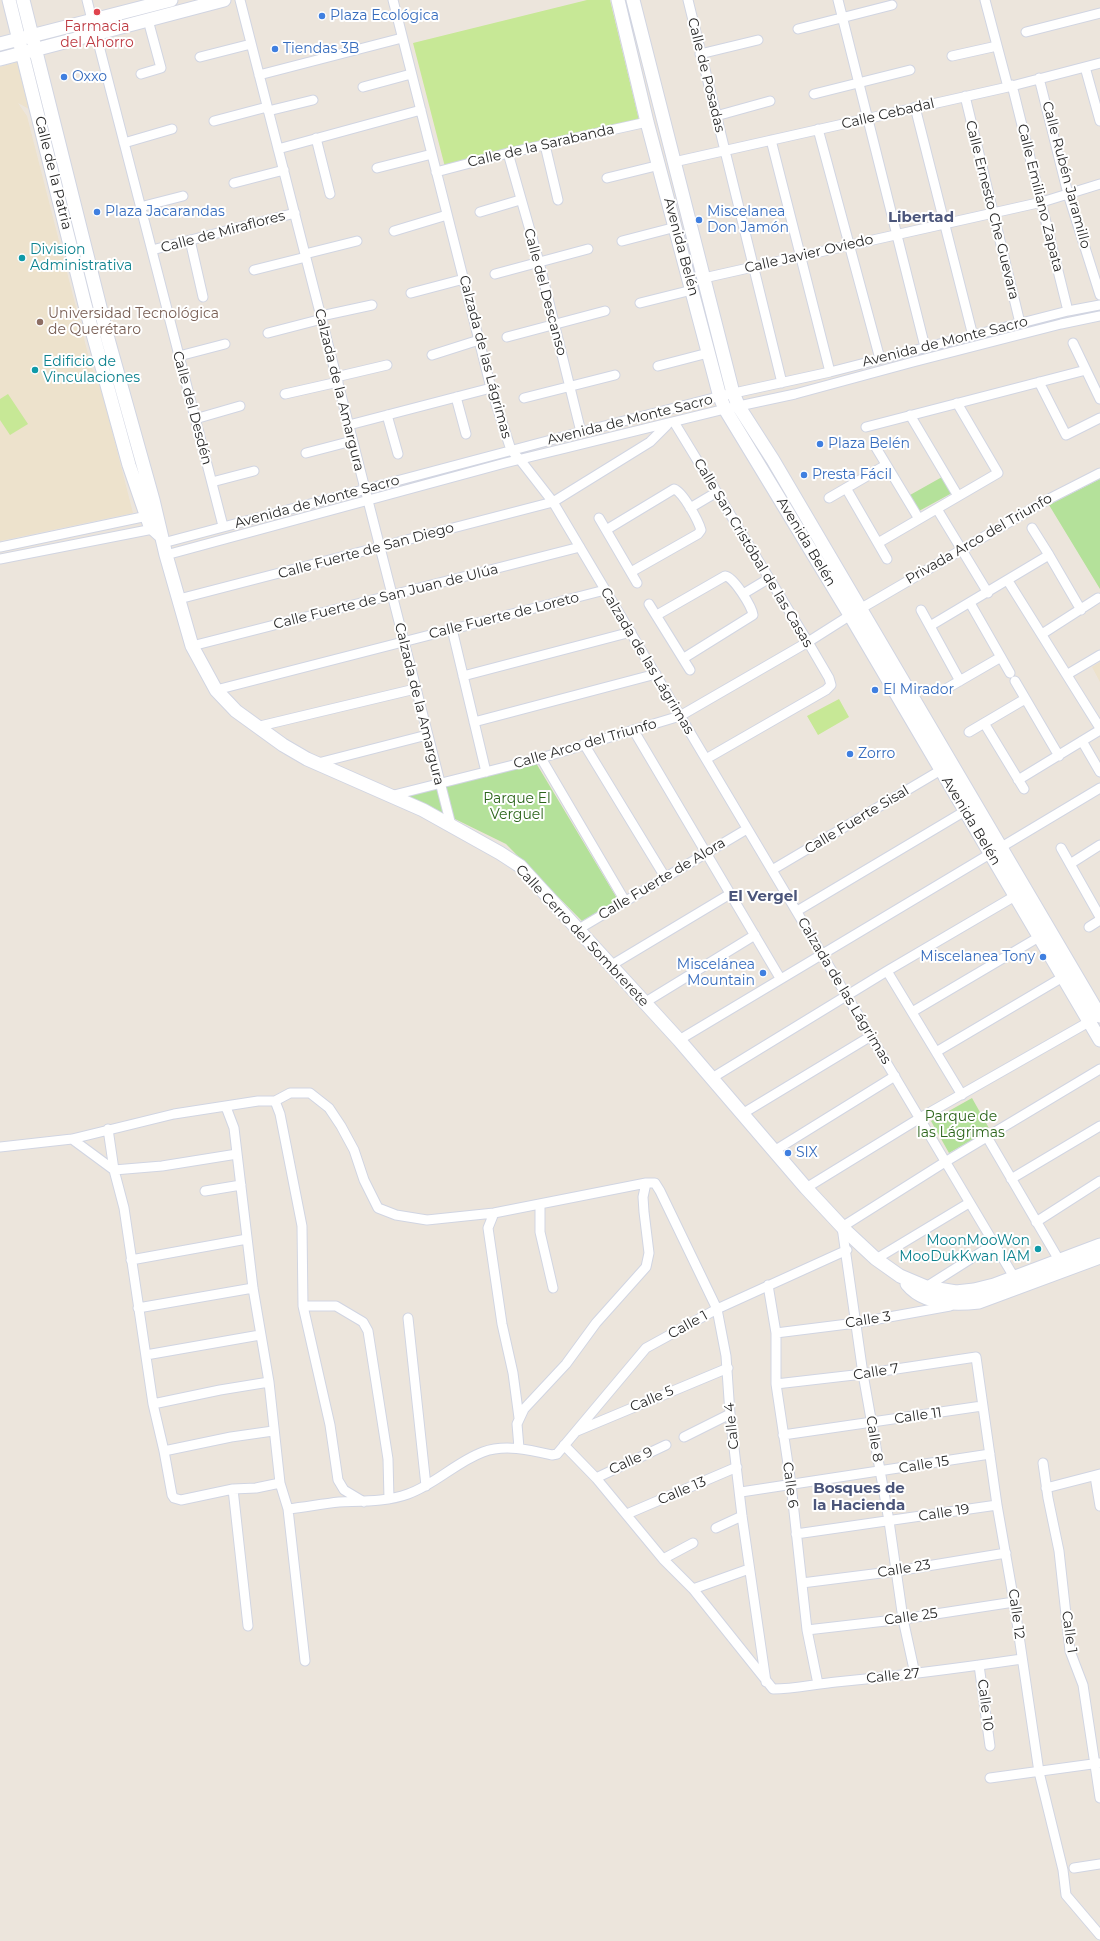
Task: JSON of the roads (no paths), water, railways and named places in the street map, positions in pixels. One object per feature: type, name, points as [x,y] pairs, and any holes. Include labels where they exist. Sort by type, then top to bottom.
[{"type":"main road","name":"Calle de la Patria","points":[[10,0],[26,38]]},
{"type":"main road","name":"Calle de la Patria","points":[[23,0],[26,38],[29,52],[108,339],[151,516],[160,538]]},
{"type":"main road","points":[[0,44],[171,0]]},
{"type":"main road","points":[[0,59],[224,0]]},
{"type":"main road","name":"Avenida Belén","points":[[618,0],[647,122],[660,165],[708,353],[720,397],[725,409],[855,612],[1096,1018],[1100,1040]]},
{"type":"main road","name":"Avenida Belén","points":[[633,0],[733,393],[739,407],[772,460],[941,770],[965,811],[996,851],[1015,896],[1063,978],[1096,1018]]},
{"type":"main road","name":"Calle Cerro del Sombrerete","points":[[160,538],[192,646],[216,690],[236,712],[283,746],[423,810],[500,853],[520,866],[679,1040],[806,1188],[842,1227],[876,1259],[900,1276],[926,1287],[956,1292],[974,1290],[994,1285],[1100,1245]]},
{"type":"main road","name":"Calle Cerro del Sombrerete","points":[[900,1276],[909,1287],[920,1294],[940,1302],[960,1304],[979,1302],[1100,1257]]},
{"type":"street","points":[[87,0],[92,20]]},
{"type":"street","name":"Calzada de la Amargura","points":[[240,0],[349,425],[366,501],[439,784],[451,825]]},
{"type":"street","name":"Calzada de las Lágrimas","points":[[393,0],[491,388],[511,450],[553,502],[1014,1278]]},
{"type":"street","name":"Calle de Posadas","points":[[688,0],[700,54],[782,383]]},
{"type":"street","points":[[838,0],[869,118],[925,347]]},
{"type":"street","name":"Calle Emiliano Zapata","points":[[985,0],[1042,202],[1068,311]]},
{"type":"street","points":[[798,29],[892,5]]},
{"type":"street","points":[[1026,32],[1100,13]]},
{"type":"street","points":[[141,74],[161,68],[148,20]]},
{"type":"street","name":"Calle del Desdén","points":[[96,34],[223,526]]},
{"type":"street","points":[[259,75],[402,38]]},
{"type":"street","points":[[700,54],[758,40]]},
{"type":"street","points":[[200,58],[251,44]]},
{"type":"street","points":[[952,56],[997,46]]},
{"type":"street","name":"Calle Cebadal","points":[[674,162],[1010,86],[1100,63]]},
{"type":"street","points":[[1085,66],[1100,121]]},
{"type":"street","points":[[814,94],[910,70]]},
{"type":"street","points":[[364,87],[411,74]]},
{"type":"street","name":"Calle Rubén Jaramillo","points":[[1040,78],[1068,194],[1100,295]]},
{"type":"street","name":"Calle Ernesto Che Guevara","points":[[965,96],[1020,323]]},
{"type":"street","points":[[214,121],[313,100]]},
{"type":"street","points":[[716,116],[770,102]]},
{"type":"street","points":[[915,108],[945,223],[972,336]]},
{"type":"street","points":[[278,149],[421,110]]},
{"type":"street","name":"Calle de la Sarabanda","points":[[436,172],[508,153],[647,122]]},
{"type":"street","points":[[124,143],[172,129]]},
{"type":"street","points":[[818,130],[880,359]]},
{"type":"street","points":[[316,138],[330,194]]},
{"type":"street","points":[[772,140],[830,372]]},
{"type":"street","points":[[545,145],[558,200]]},
{"type":"street","name":"Calle del Descanso","points":[[508,153],[538,262],[581,432]]},
{"type":"street","points":[[377,168],[432,154]]},
{"type":"street","points":[[607,178],[660,165]]},
{"type":"street","points":[[234,183],[284,170]]},
{"type":"street","name":"Calle Javier Oviedo","points":[[704,278],[1042,202],[1100,184]]},
{"type":"street","points":[[140,207],[183,196]]},
{"type":"street","points":[[480,212],[520,200]]},
{"type":"street","name":"Calle de Miraflores","points":[[152,250],[294,213]]},
{"type":"street","points":[[394,231],[447,215]]},
{"type":"street","points":[[622,241],[676,227]]},
{"type":"street","points":[[190,240],[203,297]]},
{"type":"street","points":[[254,270],[357,241]]},
{"type":"street","points":[[495,274],[588,249]]},
{"type":"street","points":[[411,293],[464,279]]},
{"type":"street","points":[[640,303],[692,290]]},
{"type":"street","points":[[268,333],[372,304]]},
{"type":"street","name":"Avenida de Monte Sacro","points":[[160,538],[223,526],[733,393],[830,372],[1068,311],[1100,305]]},
{"type":"street","points":[[507,337],[606,311]]},
{"type":"street","name":"Avenida de Monte Sacro","points":[[160,538],[366,501],[505,464],[725,409],[825,387],[913,362],[1061,324],[1100,316]]},
{"type":"street","points":[[432,355],[479,340]]},
{"type":"street","points":[[1073,342],[1100,399]]},
{"type":"street","points":[[179,356],[226,344]]},
{"type":"street","points":[[658,366],[708,353]]},
{"type":"street","points":[[285,394],[387,365]]},
{"type":"street","points":[[866,426],[1086,370]]},
{"type":"street","points":[[524,398],[616,375]]},
{"type":"street","points":[[1038,382],[1066,435],[1100,418]]},
{"type":"street","points":[[349,425],[491,388]]},
{"type":"street","points":[[456,397],[466,434]]},
{"type":"street","points":[[878,543],[998,473],[957,403]]},
{"type":"street","points":[[195,418],[240,406]]},
{"type":"street","points":[[387,415],[398,454]]},
{"type":"street","points":[[910,415],[958,496]]},
{"type":"street","name":"Calle San Cristóbal de las Casas","points":[[670,423],[716,492],[808,642],[829,678],[831,685],[826,690],[706,759]]},
{"type":"street","name":"Calle Fuerte de San Diego","points":[[179,600],[553,502],[650,442],[670,423]]},
{"type":"street","points":[[306,453],[352,441]]},
{"type":"street","points":[[875,446],[919,519]]},
{"type":"street","points":[[829,498],[886,465]]},
{"type":"street","points":[[212,482],[254,471]]},
{"type":"street","name":"Privada Arco del Triunfo","points":[[855,612],[1047,500],[1100,473]]},
{"type":"street","points":[[606,530],[674,488],[678,490],[690,508],[700,525],[700,532],[631,572]]},
{"type":"street","points":[[846,488],[887,559]]},
{"type":"street","points":[[690,508],[716,492]]},
{"type":"street","points":[[937,509],[988,593]]},
{"type":"street","points":[[0,547],[151,516]]},
{"type":"street","points":[[599,518],[637,583]]},
{"type":"street","points":[[1032,528],[1081,610]]},
{"type":"street","points":[[0,559],[160,538]]},
{"type":"street","name":"Calle Fuerte de San Juan de Ulúa","points":[[192,646],[580,547]]},
{"type":"street","points":[[930,626],[988,593],[1049,555]]},
{"type":"street","points":[[657,615],[725,576],[730,577],[742,594],[752,610],[753,615],[684,658]]},
{"type":"street","points":[[742,594],[768,579]]},
{"type":"street","points":[[1008,581],[1068,674],[1100,729],[1059,756],[1018,780]]},
{"type":"street","name":"Calle Fuerte de Loreto","points":[[216,690],[605,590]]},
{"type":"street","points":[[1042,634],[1098,598]]},
{"type":"street","points":[[970,603],[1010,673]]},
{"type":"street","points":[[650,604],[690,670]]},
{"type":"street","points":[[921,610],[960,681]]},
{"type":"street","name":"Calle Arco del Triunfo","points":[[390,796],[541,758],[680,716],[808,642],[855,612]]},
{"type":"street","points":[[452,629],[486,772]]},
{"type":"street","points":[[463,676],[631,632]]},
{"type":"street","points":[[1068,674],[1100,655]]},
{"type":"street","points":[[944,690],[1001,657]]},
{"type":"street","points":[[474,722],[656,674]]},
{"type":"street","points":[[1015,681],[1059,756]]},
{"type":"street","points":[[256,727],[415,688]]},
{"type":"street","points":[[969,732],[1025,699]]},
{"type":"street","points":[[984,723],[1024,789]]},
{"type":"street","points":[[634,731],[780,978]]},
{"type":"street","points":[[318,763],[427,735]]},
{"type":"street","points":[[1082,741],[1100,772]]},
{"type":"street","points":[[584,744],[665,877]]},
{"type":"street","points":[[541,758],[625,901]]},
{"type":"street","name":"Calle Fuerte Sisal","points":[[772,870],[941,770]]},
{"type":"street","points":[[679,1040],[780,978],[1100,788]]},
{"type":"street","points":[[797,911],[965,811]]},
{"type":"street","name":"Calle Fuerte de Alora","points":[[577,930],[747,829]]},
{"type":"street","points":[[1070,864],[1100,845]]},
{"type":"street","points":[[1061,848],[1100,917]]},
{"type":"street","points":[[610,966],[730,894]]},
{"type":"street","points":[[712,1078],[847,995],[1015,896]]},
{"type":"street","points":[[1089,928],[1100,920]]},
{"type":"street","points":[[644,1003],[754,935]]},
{"type":"street","points":[[912,1012],[1039,937]]},
{"type":"street","points":[[887,971],[962,1095]]},
{"type":"street","points":[[936,1052],[1063,978]]},
{"type":"street","points":[[806,1188],[920,1118],[1096,1018]]},
{"type":"street","points":[[742,1114],[871,1036]]},
{"type":"street","points":[[842,1227],[945,1162],[1100,1069]]},
{"type":"street","points":[[774,1151],[895,1076]]},
{"type":"street","points":[[0,1147],[72,1139],[174,1114],[258,1101],[275,1101],[290,1093],[310,1093],[330,1108],[354,1150],[364,1180],[378,1208],[396,1215],[427,1220],[494,1213],[650,1183]]},
{"type":"street","points":[[275,1101],[280,1114],[302,1226],[303,1306],[330,1426],[338,1480],[344,1490],[364,1502]]},
{"type":"street","points":[[226,1107],[234,1128],[253,1288],[269,1382],[273,1431],[280,1483],[288,1509],[305,1661]]},
{"type":"street","points":[[1011,1179],[1100,1126]]},
{"type":"street","points":[[108,1130],[114,1170],[124,1208],[153,1404],[172,1495],[174,1498],[181,1500],[280,1483]]},
{"type":"street","points":[[987,1137],[1059,1260]]},
{"type":"street","points":[[72,1139],[114,1170],[162,1166],[237,1154]]},
{"type":"street","points":[[1036,1222],[1100,1181]]},
{"type":"street","points":[[288,1509],[340,1502],[364,1502],[389,1499],[408,1494],[426,1486],[483,1452],[498,1449],[519,1448],[517,1424],[524,1409],[566,1364],[596,1323],[646,1267],[649,1253],[643,1197],[650,1183]]},
{"type":"street","name":"Calle 4","points":[[650,1183],[660,1191],[717,1309],[728,1368],[730,1414],[741,1492],[742,1516],[766,1682]]},
{"type":"street","points":[[204,1191],[241,1185]]},
{"type":"street","points":[[876,1259],[969,1203]]},
{"type":"street","points":[[540,1204],[540,1232],[553,1288]]},
{"type":"street","points":[[494,1213],[488,1228],[502,1324],[513,1372],[520,1418]]},
{"type":"street","name":"Calle 8","points":[[842,1227],[863,1374],[889,1521],[903,1619],[915,1674]]},
{"type":"street","points":[[131,1260],[247,1239]]},
{"type":"street","points":[[926,1287],[994,1244]]},
{"type":"street","name":"Calle 1","points":[[519,1448],[552,1455],[557,1454],[646,1348],[717,1309],[846,1250]]},
{"type":"street","name":"Calle 6","points":[[768,1285],[776,1333],[776,1384],[790,1484],[807,1630],[818,1684]]},
{"type":"street","points":[[138,1308],[253,1288]]},
{"type":"street","name":"Calle 3","points":[[776,1333],[856,1323],[960,1304]]},
{"type":"street","points":[[303,1306],[336,1306],[363,1322],[368,1331],[388,1459],[389,1499]]},
{"type":"street","points":[[408,1318],[426,1486]]},
{"type":"street","points":[[146,1355],[260,1335]]},
{"type":"street","name":"Calle 7","points":[[776,1384],[863,1374],[976,1357]]},
{"type":"street","name":"Calle 12","points":[[976,1357],[997,1505],[1014,1602],[1039,1772],[1063,1870],[1066,1895],[1100,1935]]},
{"type":"street","name":"Calle 5","points":[[576,1431],[728,1368]]},
{"type":"street","points":[[153,1404],[220,1390],[269,1382]]},
{"type":"street","name":"Calle 11","points":[[783,1435],[982,1406]]},
{"type":"street","points":[[684,1436],[730,1414]]},
{"type":"street","points":[[164,1451],[230,1437],[273,1431]]},
{"type":"street","points":[[564,1445],[596,1478],[663,1559],[694,1589],[766,1682]]},
{"type":"street","name":"Calle 9","points":[[596,1478],[666,1445]]},
{"type":"street","name":"Calle 15","points":[[741,1492],[990,1454]]},
{"type":"street","name":"Calle 1","points":[[1043,1463],[1046,1488],[1059,1551],[1070,1651],[1083,1685],[1097,1763],[1100,1798]]},
{"type":"street","name":"Calle 13","points":[[626,1514],[737,1467]]},
{"type":"street","points":[[1046,1488],[1098,1475],[1100,1506]]},
{"type":"street","points":[[233,1490],[248,1626]]},
{"type":"street","name":"Calle 19","points":[[796,1534],[997,1505]]},
{"type":"street","points":[[716,1528],[742,1516]]},
{"type":"street","points":[[663,1559],[693,1543]]},
{"type":"street","name":"Calle 23","points":[[802,1583],[897,1571],[1006,1553]]},
{"type":"street","points":[[694,1589],[749,1569]]},
{"type":"street","name":"Calle 25","points":[[807,1630],[903,1619],[1014,1602]]},
{"type":"street","name":"Calle 27","points":[[766,1682],[772,1689],[796,1688],[818,1684],[915,1674],[1022,1659]]},
{"type":"street","name":"Calle 10","points":[[979,1665],[990,1746]]},
{"type":"street","points":[[990,1778],[1097,1763]]},
{"type":"street","points":[[1074,1868],[1100,1864]]},
{"type":"place","name":"Farmacia del Ahorro","points":[[97,12]]},
{"type":"place","name":"Plaza Ecológica","points":[[322,16]]},
{"type":"place","name":"Tiendas 3B","points":[[275,49]]},
{"type":"place","name":"Oxxo","points":[[64,77]]},
{"type":"place","name":"Plaza Jacarandas","points":[[97,212]]},
{"type":"place","name":"Miscelanea Don Jamón","points":[[699,220]]},
{"type":"place","name":"Division Administrativa","points":[[22,258]]},
{"type":"place","name":"Universidad Tecnológica de Querétaro","points":[[40,322]]},
{"type":"place","name":"Edificio de Vinculaciones","points":[[35,370]]},
{"type":"place","name":"Plaza Belén","points":[[820,444]]},
{"type":"place","name":"Presta Fácil","points":[[804,475]]},
{"type":"place","name":"El Mirador","points":[[875,690]]},
{"type":"place","name":"Zorro","points":[[850,754]]},
{"type":"place","name":"Miscelanea Tony","points":[[1043,957]]},
{"type":"place","name":"Miscelánea Mountain","points":[[763,973]]},
{"type":"place","name":"SIX","points":[[788,1153]]},
{"type":"place","name":"MoonMooWon MooDukKwan IAM","points":[[1038,1249]]},
{"type":"district","name":"Libertad","points":[[921,218]]},
{"type":"district","name":"El Vergel","points":[[763,897]]},
{"type":"district","name":"Bosques de la Hacienda","points":[[859,1498]]},
{"type":"park label","name":"Parque El Verguel","points":[[517,808]]},
{"type":"park label","name":"Parque de las Lágrimas","points":[[961,1126]]}]
